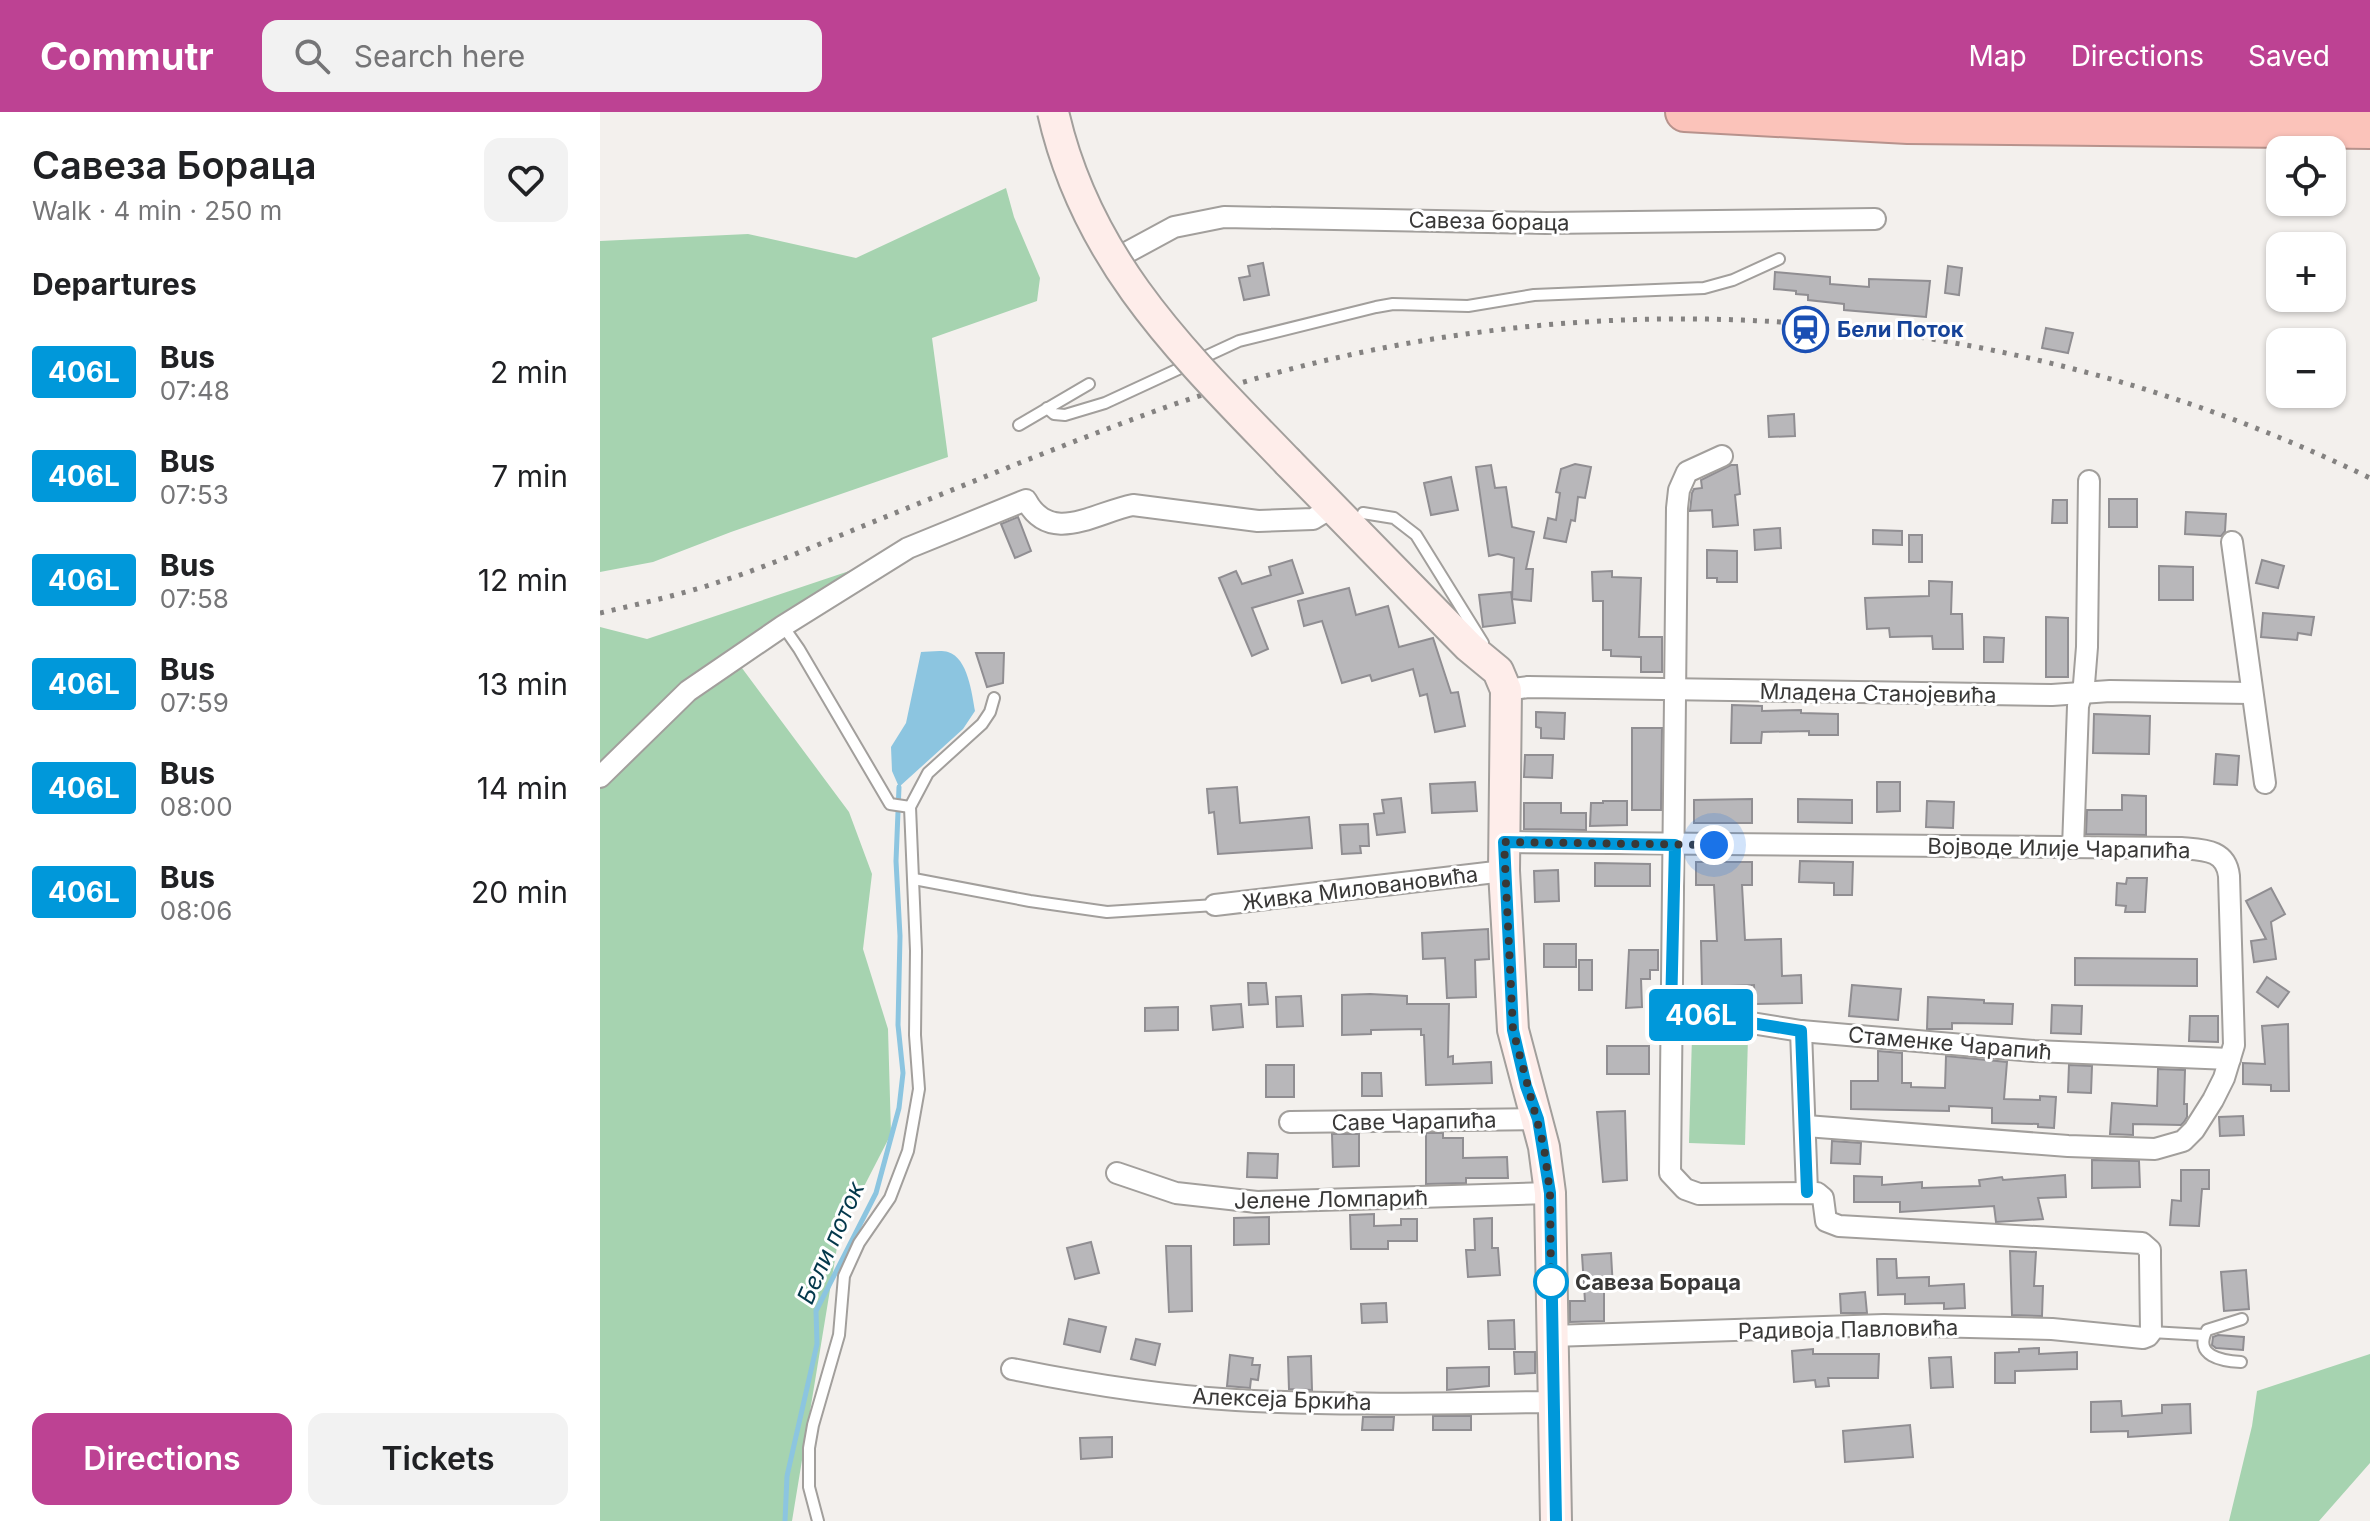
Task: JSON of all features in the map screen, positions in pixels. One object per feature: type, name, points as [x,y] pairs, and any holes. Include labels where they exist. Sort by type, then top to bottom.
[{"type":"highway","points":[[1685,112],[1935,125],[2370,129]]},
{"type":"street","points":[[1053,112],[1077,187],[1113,260],[1168,336],[1331,508],[1500,679],[1504,857],[1513,1030],[1526,1086],[1538,1119],[1550,1193],[1556,1521]]},
{"type":"street","name":"Савеза бораца","points":[[1113,260],[1166,231],[1224,217],[1546,223],[1875,219]]},
{"type":"street","points":[[1722,456],[1687,472],[1679,490],[1669,1167],[1674,1179],[1685,1189],[1699,1194],[1817,1193],[1823,1198],[1825,1217],[1833,1225],[2147,1245],[2150,1258],[2147,1335]]},
{"type":"street","points":[[2073,848],[2081,694],[2087,647],[2089,481]]},
{"type":"street","points":[[600,777],[688,691],[783,626],[908,548],[1026,500],[1036,515],[1056,524],[1083,521],[1133,505],[1258,521],[1313,519],[1331,508]]},
{"type":"street","points":[[2232,542],[2265,783]]},
{"type":"street","name":"Младена Станојевића","points":[[1500,679],[1528,687],[2081,694],[2110,691],[2251,693]]},
{"type":"street","name":"Војводе Илије Чарапића","points":[[1504,857],[1675,845],[2181,848],[2209,851],[2221,857],[2228,868],[2235,1033],[2230,1059],[2213,1100],[2183,1141],[2155,1149],[2068,1146],[1806,1126]]},
{"type":"street","name":"Живка Миловановића","points":[[1215,905],[1504,857]]},
{"type":"street","name":"Стаменке Чарапић","points":[[1671,1010],[1801,1031],[2034,1051],[2230,1059]]},
{"type":"street","points":[[1801,1031],[1807,1192]]},
{"type":"street","name":"Саве Чарапића","points":[[1290,1122],[1538,1119]]},
{"type":"street","name":"Јелене Ломпарић","points":[[1117,1173],[1176,1193],[1257,1202],[1550,1193]]},
{"type":"street","name":"Радивоја Павловића","points":[[1552,1336],[1884,1325],[2147,1335]]},
{"type":"street","name":"Алексеја Бркића","points":[[1012,1369],[1111,1387],[1233,1400],[1555,1402]]},
{"type":"lane","points":[[1047,408],[1054,414],[1065,415],[1105,403],[1239,341],[1376,307],[1393,304],[1468,306],[1534,295],[1704,288],[1733,280],[1779,259]]},
{"type":"lane","points":[[1019,425],[1089,384]]},
{"type":"lane","points":[[1363,513],[1394,518],[1416,535],[1487,650],[1500,679]]},
{"type":"lane","points":[[783,626],[890,804],[908,807]]},
{"type":"lane","points":[[818,1521],[809,1487],[809,1448],[839,1335],[844,1276],[859,1243],[890,1198],[908,1151],[919,1089],[915,1035],[914,879],[908,807],[928,773],[982,724],[994,698]]},
{"type":"lane","points":[[914,879],[1107,912],[1215,905]]},
{"type":"lane","points":[[2241,1362],[2212,1358],[2206,1351],[2204,1335],[2213,1327],[2242,1319]]},
{"type":"lane","points":[[2147,1335],[2204,1335]]},
{"type":"green space","points":[[1006,188],[1014,217],[1040,278],[1037,301],[932,338],[948,457],[653,562],[600,572],[600,241],[748,234],[856,258]]},
{"type":"green space","points":[[894,556],[736,660],[849,812],[872,874],[863,949],[888,1029],[891,1134],[839,1235],[792,1521],[600,1521],[600,627],[647,639]]},
{"type":"green space","points":[[1692,1036],[1748,1037],[1745,1145],[1689,1143]]},
{"type":"green space","points":[[2370,1354],[2370,1463],[2319,1521],[2229,1521],[2252,1426],[2257,1391]]},
{"type":"water","points":[[921,652],[948,652],[960,661],[968,677],[975,711],[963,729],[899,787],[892,771],[891,747],[906,723]]},
{"type":"building","points":[[1263,263],[1269,295],[1244,300],[1239,278],[1250,276],[1248,266]]},
{"type":"building","points":[[1948,266],[1962,268],[1959,295],[1945,293]]},
{"type":"building","points":[[1775,272],[1830,277],[1830,284],[1869,287],[1869,279],[1930,281],[1926,317],[1844,310],[1844,304],[1808,300],[1808,295],[1796,294],[1796,291],[1774,289]]},
{"type":"building","points":[[2046,328],[2073,333],[2068,353],[2042,348]]},
{"type":"building","points":[[1794,414],[1795,436],[1769,437],[1768,416]]},
{"type":"building","points":[[1575,464],[1591,467],[1585,498],[1578,497],[1575,521],[1571,520],[1566,542],[1544,538],[1548,518],[1556,520],[1560,493],[1556,492],[1561,469]]},
{"type":"building","points":[[1491,465],[1495,488],[1506,487],[1512,527],[1534,532],[1526,569],[1533,569],[1531,601],[1512,599],[1514,558],[1498,554],[1489,556],[1476,467]]},
{"type":"building","points":[[1737,465],[1740,494],[1735,495],[1738,525],[1713,527],[1712,510],[1690,511],[1692,493],[1694,489],[1702,488],[1701,480]]},
{"type":"building","points":[[1451,477],[1458,510],[1431,515],[1424,483]]},
{"type":"building","points":[[2109,499],[2137,499],[2137,527],[2109,527]]},
{"type":"building","points":[[2053,500],[2067,500],[2067,523],[2052,523]]},
{"type":"building","points":[[2186,512],[2226,514],[2225,531],[2221,536],[2185,534]]},
{"type":"building","points":[[1018,517],[1031,551],[1015,558],[1001,524]]},
{"type":"building","points":[[1780,528],[1781,548],[1755,550],[1754,530]]},
{"type":"building","points":[[1873,530],[1902,531],[1902,545],[1873,544]]},
{"type":"building","points":[[1909,535],[1922,535],[1922,562],[1909,562]]},
{"type":"building","points":[[1707,550],[1737,551],[1737,582],[1717,582],[1717,578],[1707,578]]},
{"type":"building","points":[[1292,560],[1303,593],[1252,608],[1268,649],[1252,656],[1219,578],[1236,571],[1242,584],[1271,575],[1269,567]]},
{"type":"building","points":[[2262,560],[2284,566],[2278,588],[2256,583]]},
{"type":"building","points":[[2159,566],[2193,567],[2193,600],[2159,600]]},
{"type":"building","points":[[1612,571],[1612,577],[1641,578],[1639,637],[1662,637],[1662,672],[1641,672],[1641,657],[1611,656],[1611,650],[1603,650],[1603,601],[1593,601],[1592,572]]},
{"type":"building","points":[[1929,581],[1952,582],[1951,614],[1962,614],[1963,649],[1933,649],[1932,636],[1890,637],[1889,628],[1867,629],[1865,598],[1929,596]]},
{"type":"building","points":[[1349,588],[1356,615],[1388,606],[1399,647],[1433,638],[1451,693],[1458,692],[1465,726],[1435,732],[1427,694],[1420,696],[1413,669],[1372,681],[1370,675],[1342,683],[1322,621],[1304,626],[1298,601]]},
{"type":"building","points":[[1511,592],[1515,623],[1483,627],[1479,595]]},
{"type":"building","points":[[2263,613],[2314,617],[2311,635],[2298,633],[2297,640],[2261,637]]},
{"type":"building","points":[[2046,617],[2068,618],[2068,677],[2046,677]]},
{"type":"building","points":[[1984,637],[2004,638],[2003,662],[1984,662]]},
{"type":"building","points":[[976,653],[1004,653],[1003,683],[987,687]]},
{"type":"building","points":[[1732,705],[1762,706],[1762,711],[1801,710],[1801,713],[1838,714],[1838,735],[1809,735],[1809,731],[1762,732],[1761,743],[1731,743]]},
{"type":"building","points":[[1536,712],[1565,713],[1564,739],[1541,738],[1541,728],[1536,727]]},
{"type":"building","points":[[2094,714],[2150,716],[2149,754],[2093,753]]},
{"type":"building","points":[[1632,728],[1662,728],[1661,810],[1632,810]]},
{"type":"building","points":[[2216,754],[2239,756],[2237,785],[2214,784]]},
{"type":"building","points":[[1525,755],[1553,755],[1552,778],[1524,777]]},
{"type":"building","points":[[1475,782],[1477,811],[1432,813],[1430,784]]},
{"type":"building","points":[[1877,782],[1900,782],[1900,811],[1877,812]]},
{"type":"building","points":[[1237,787],[1240,823],[1309,817],[1312,848],[1218,854],[1214,812],[1209,813],[1207,789]]},
{"type":"building","points":[[2122,795],[2146,796],[2146,835],[2086,834],[2087,810],[2122,810]]},
{"type":"building","points":[[1401,798],[1405,832],[1377,835],[1374,814],[1384,813],[1382,800]]},
{"type":"building","points":[[1752,799],[1752,823],[1694,823],[1694,800]]},
{"type":"building","points":[[1798,799],[1852,800],[1852,823],[1798,822]]},
{"type":"building","points":[[1627,801],[1627,825],[1590,826],[1591,803]]},
{"type":"building","points":[[1927,801],[1954,802],[1953,828],[1926,827]]},
{"type":"building","points":[[1524,803],[1561,803],[1561,813],[1586,813],[1586,830],[1524,829]]},
{"type":"building","points":[[1368,824],[1369,846],[1360,846],[1361,853],[1342,854],[1340,825]]},
{"type":"building","points":[[1800,861],[1853,862],[1852,895],[1834,895],[1834,883],[1799,882]]},
{"type":"building","points":[[1696,862],[1752,862],[1752,885],[1742,885],[1745,940],[1781,939],[1782,976],[1801,975],[1802,1003],[1755,1004],[1754,985],[1702,987],[1701,941],[1717,941],[1714,885],[1696,885]]},
{"type":"building","points":[[1595,863],[1650,864],[1650,886],[1595,886]]},
{"type":"building","points":[[1558,870],[1559,901],[1535,902],[1534,871]]},
{"type":"building","points":[[2127,878],[2147,878],[2145,912],[2125,912],[2126,906],[2116,905],[2117,883],[2126,884]]},
{"type":"building","points":[[2271,888],[2285,914],[2271,922],[2276,959],[2254,962],[2251,941],[2266,939],[2246,901]]},
{"type":"building","points":[[1488,929],[1489,959],[1475,960],[1476,997],[1447,998],[1445,958],[1423,959],[1422,933]]},
{"type":"building","points":[[1544,944],[1576,944],[1576,967],[1544,967]]},
{"type":"building","points":[[1629,950],[1658,950],[1658,970],[1650,970],[1650,979],[1641,979],[1642,1007],[1626,1008]]},
{"type":"building","points":[[2075,958],[2197,959],[2197,986],[2075,985]]},
{"type":"building","points":[[1579,960],[1592,960],[1592,990],[1579,990]]},
{"type":"building","points":[[2267,977],[2289,992],[2278,1007],[2257,992]]},
{"type":"building","points":[[1248,983],[1266,983],[1268,1004],[1249,1005]]},
{"type":"building","points":[[1852,985],[1901,989],[1898,1020],[1849,1016]]},
{"type":"building","points":[[1342,995],[1407,996],[1407,1004],[1449,1004],[1448,1057],[1453,1056],[1453,1064],[1491,1062],[1492,1083],[1426,1085],[1424,1035],[1421,1035],[1421,1029],[1371,1030],[1371,1034],[1342,1035]]},
{"type":"building","points":[[1301,996],[1303,1026],[1277,1027],[1276,997]]},
{"type":"building","points":[[1928,997],[2013,1004],[2012,1024],[1952,1023],[1952,1029],[1927,1029]]},
{"type":"building","points":[[1241,1004],[1243,1027],[1213,1030],[1211,1006]]},
{"type":"building","points":[[2052,1005],[2082,1006],[2081,1034],[2051,1033]]},
{"type":"building","points":[[1178,1007],[1178,1030],[1145,1031],[1145,1008]]},
{"type":"building","points":[[2190,1016],[2218,1016],[2218,1042],[2189,1041]]},
{"type":"building","points":[[2288,1024],[2289,1091],[2271,1091],[2271,1085],[2243,1084],[2243,1063],[2265,1064],[2262,1026]]},
{"type":"building","points":[[1607,1046],[1649,1046],[1649,1074],[1607,1074]]},
{"type":"building","points":[[1878,1051],[1902,1053],[1902,1083],[1911,1083],[1911,1087],[1945,1088],[1946,1056],[2007,1062],[2004,1099],[2056,1097],[2054,1128],[2038,1127],[2038,1124],[1992,1123],[1992,1108],[1949,1106],[1949,1111],[1851,1109],[1851,1081],[1878,1081]]},
{"type":"building","points":[[1266,1065],[1294,1065],[1294,1097],[1266,1097]]},
{"type":"building","points":[[2069,1065],[2092,1066],[2091,1093],[2068,1092]]},
{"type":"building","points":[[2158,1069],[2185,1070],[2184,1104],[2187,1104],[2187,1117],[2184,1122],[2181,1125],[2133,1124],[2133,1135],[2110,1134],[2112,1103],[2157,1106]]},
{"type":"building","points":[[1362,1073],[1381,1073],[1382,1096],[1362,1096]]},
{"type":"building","points":[[1625,1111],[1627,1180],[1603,1182],[1597,1112]]},
{"type":"building","points":[[2243,1116],[2244,1135],[2220,1136],[2219,1117]]},
{"type":"building","points":[[1426,1133],[1443,1133],[1443,1138],[1463,1138],[1463,1158],[1507,1157],[1508,1178],[1466,1178],[1466,1183],[1426,1184]]},
{"type":"building","points":[[1332,1134],[1359,1134],[1359,1166],[1333,1167]]},
{"type":"building","points":[[1832,1141],[1861,1143],[1860,1164],[1831,1163]]},
{"type":"building","points":[[1248,1153],[1278,1154],[1277,1178],[1247,1177]]},
{"type":"building","points":[[2092,1160],[2139,1161],[2140,1187],[2092,1188]]},
{"type":"building","points":[[2181,1170],[2209,1170],[2209,1189],[2202,1189],[2199,1226],[2170,1225],[2172,1200],[2181,1201]]},
{"type":"building","points":[[2065,1175],[2066,1197],[2038,1198],[2043,1219],[1996,1222],[1994,1206],[1900,1212],[1900,1202],[1854,1202],[1854,1176],[1882,1177],[1882,1185],[1922,1182],[1922,1188],[1980,1186],[1979,1180],[2002,1177],[2003,1180]]},
{"type":"building","points":[[1374,1214],[1374,1226],[1401,1225],[1401,1219],[1417,1219],[1417,1241],[1388,1241],[1388,1249],[1351,1249],[1350,1215]]},
{"type":"building","points":[[1269,1217],[1269,1244],[1234,1245],[1234,1218]]},
{"type":"building","points":[[1492,1218],[1492,1248],[1498,1248],[1500,1275],[1468,1277],[1466,1250],[1475,1250],[1474,1219]]},
{"type":"building","points":[[1091,1242],[1099,1273],[1075,1279],[1067,1248]]},
{"type":"building","points":[[1166,1246],[1191,1246],[1192,1311],[1169,1312]]},
{"type":"building","points":[[2010,1251],[2036,1252],[2034,1286],[2043,1286],[2042,1316],[2012,1315]]},
{"type":"building","points":[[1611,1253],[1613,1289],[1604,1289],[1604,1321],[1570,1322],[1570,1301],[1585,1301],[1582,1255]]},
{"type":"building","points":[[1877,1259],[1896,1259],[1897,1278],[1929,1277],[1929,1286],[1964,1284],[1965,1308],[1944,1309],[1944,1303],[1905,1304],[1905,1294],[1878,1295]]},
{"type":"building","points":[[2246,1270],[2249,1309],[2224,1311],[2221,1272]]},
{"type":"building","points":[[1865,1292],[1867,1313],[1841,1313],[1840,1294]]},
{"type":"building","points":[[1386,1303],[1387,1322],[1362,1323],[1361,1304]]},
{"type":"building","points":[[1069,1319],[1106,1327],[1100,1352],[1064,1344]]},
{"type":"building","points":[[1514,1320],[1515,1349],[1489,1349],[1488,1321]]},
{"type":"building","points":[[2213,1337],[2244,1337],[2243,1350],[2216,1348],[2212,1345]]},
{"type":"building","points":[[1136,1339],[1160,1344],[1155,1365],[1131,1359]]},
{"type":"building","points":[[2039,1348],[2039,1354],[2077,1352],[2077,1369],[2015,1371],[2015,1383],[1995,1383],[1995,1353]]},
{"type":"building","points":[[1813,1349],[1813,1354],[1879,1354],[1878,1378],[1828,1378],[1829,1386],[1816,1387],[1815,1380],[1794,1382],[1792,1351]]},
{"type":"building","points":[[1514,1352],[1535,1352],[1535,1373],[1515,1374]]},
{"type":"building","points":[[1230,1355],[1253,1358],[1252,1365],[1260,1365],[1258,1380],[1251,1379],[1250,1388],[1227,1386]]},
{"type":"building","points":[[1311,1356],[1312,1390],[1289,1389],[1288,1357]]},
{"type":"building","points":[[1951,1357],[1953,1387],[1931,1388],[1929,1358]]},
{"type":"building","points":[[1489,1367],[1489,1386],[1447,1390],[1447,1368]]},
{"type":"building","points":[[2121,1401],[2122,1416],[2162,1413],[2162,1405],[2190,1404],[2191,1433],[2128,1437],[2128,1431],[2091,1432],[2091,1402]]},
{"type":"building","points":[[1433,1416],[1471,1416],[1471,1430],[1433,1430]]},
{"type":"building","points":[[1363,1417],[1394,1417],[1393,1430],[1362,1430]]},
{"type":"building","points":[[1910,1425],[1913,1457],[1845,1462],[1843,1431]]},
{"type":"building","points":[[1112,1437],[1112,1457],[1081,1459],[1080,1438]]},
{"type":"waterway","name":"Бели поток","points":[[785,1521],[787,1476],[817,1344],[816,1311],[876,1193],[899,1108],[903,1073],[898,1025],[900,936],[896,861],[899,787]]},
{"type":"railway","points":[[600,613],[735,577],[1147,414],[1299,367],[1453,336],[1609,321],[1765,321],[1920,337],[2073,369],[2224,416],[2370,478]]},
{"type":"bus line","name":"406L","points":[[1556,1521],[1550,1193],[1538,1119],[1526,1086],[1513,1030],[1504,842],[1675,845],[1671,1010],[1801,1031],[1807,1192]]},
{"type":"place","name":"Бели Поток","points":[[1806,329]]},
{"type":"place","name":"Савеза Бораца","points":[[1551,1282]]},
{"type":"route","points":[[1551,1282],[1550,1193],[1544,1147],[1513,1030],[1504,842],[1714,845]]}]
